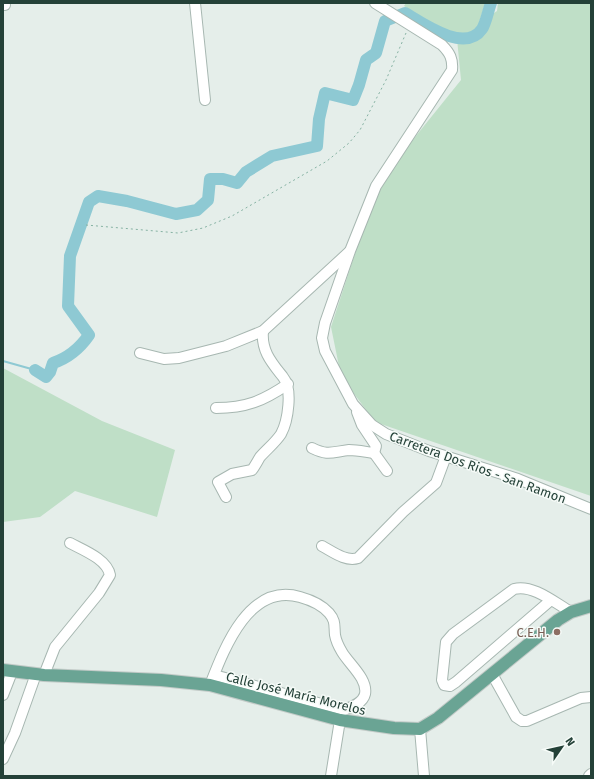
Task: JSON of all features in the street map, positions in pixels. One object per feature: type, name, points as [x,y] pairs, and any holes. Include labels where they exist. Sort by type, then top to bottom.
[{"type":"main road","points":[[420,729],[438,718],[544,630],[571,612],[591,606]]},
{"type":"main road","name":"Calle José María Morelos","points":[[7,671],[40,675],[161,680],[212,680],[340,720],[394,728],[420,729]]},
{"type":"street","points":[[195,3],[205,100]]},
{"type":"street","name":"Carretera Dos Rios - San Ramon","points":[[375,3],[442,45],[450,53],[453,63],[452,70],[442,88],[381,177],[350,252],[325,323],[322,338],[325,351],[333,369],[353,404],[372,425],[386,434],[446,456],[518,479],[591,508]]},
{"type":"street","points":[[140,354],[164,359],[178,358],[226,346],[263,331],[350,252]]},
{"type":"street","points":[[226,497],[218,482],[232,474],[252,470],[260,458],[282,433],[289,394],[288,384],[269,360],[262,339],[263,331]]},
{"type":"street","points":[[216,408],[235,408],[257,403],[288,384]]},
{"type":"street","points":[[353,404],[362,425],[376,446],[374,453]]},
{"type":"street","points":[[312,448],[322,453],[331,454],[350,450],[374,453],[387,471]]},
{"type":"street","points":[[322,546],[347,559],[352,560],[358,558],[403,512],[436,483],[446,456]]},
{"type":"street","points":[[3,759],[40,675],[55,647],[100,593],[110,575],[107,567],[95,557],[70,543]]},
{"type":"street","points":[[551,600],[456,682],[450,686],[444,686],[442,680],[446,642],[453,634],[514,589],[522,587],[530,589],[551,600],[571,612]]},
{"type":"street","points":[[280,594],[291,594],[312,601],[329,614],[336,624],[335,635],[338,646],[363,681],[365,695],[360,702],[344,710],[212,680],[232,636],[244,617],[256,606],[270,597],[280,594]]},
{"type":"street","points":[[3,695],[7,671]]},
{"type":"street","points":[[492,674],[516,717],[522,721],[527,721],[581,698],[591,697]]},
{"type":"street","points":[[331,776],[340,720]]},
{"type":"street","points":[[420,729],[424,776]]},
{"type":"path","points":[[86,225],[178,233],[203,228],[232,216],[327,161],[349,143],[360,130],[386,80],[410,24]]},
{"type":"green space","points":[[406,3],[485,3],[479,23],[497,11],[498,3],[591,3],[591,496],[375,422],[341,376],[331,327],[378,183],[461,80],[457,39],[404,6]]},
{"type":"green space","points":[[3,368],[102,421],[175,450],[157,517],[75,491],[40,517],[3,522]]},
{"type":"waterway","points":[[35,370],[46,377],[50,372],[53,363],[73,352],[89,335],[68,306],[70,256],[89,202],[98,196],[127,201],[176,214],[197,210],[208,200],[210,179],[223,179],[237,183],[246,172],[272,156],[317,146],[319,119],[325,93],[353,100],[366,60],[376,53],[385,21],[405,13],[432,29],[455,38],[465,38],[475,36],[482,29],[491,3]]},
{"type":"waterway","points":[[3,361],[35,370]]},
{"type":"place","name":"C.E.H.","points":[[557,632]]}]
